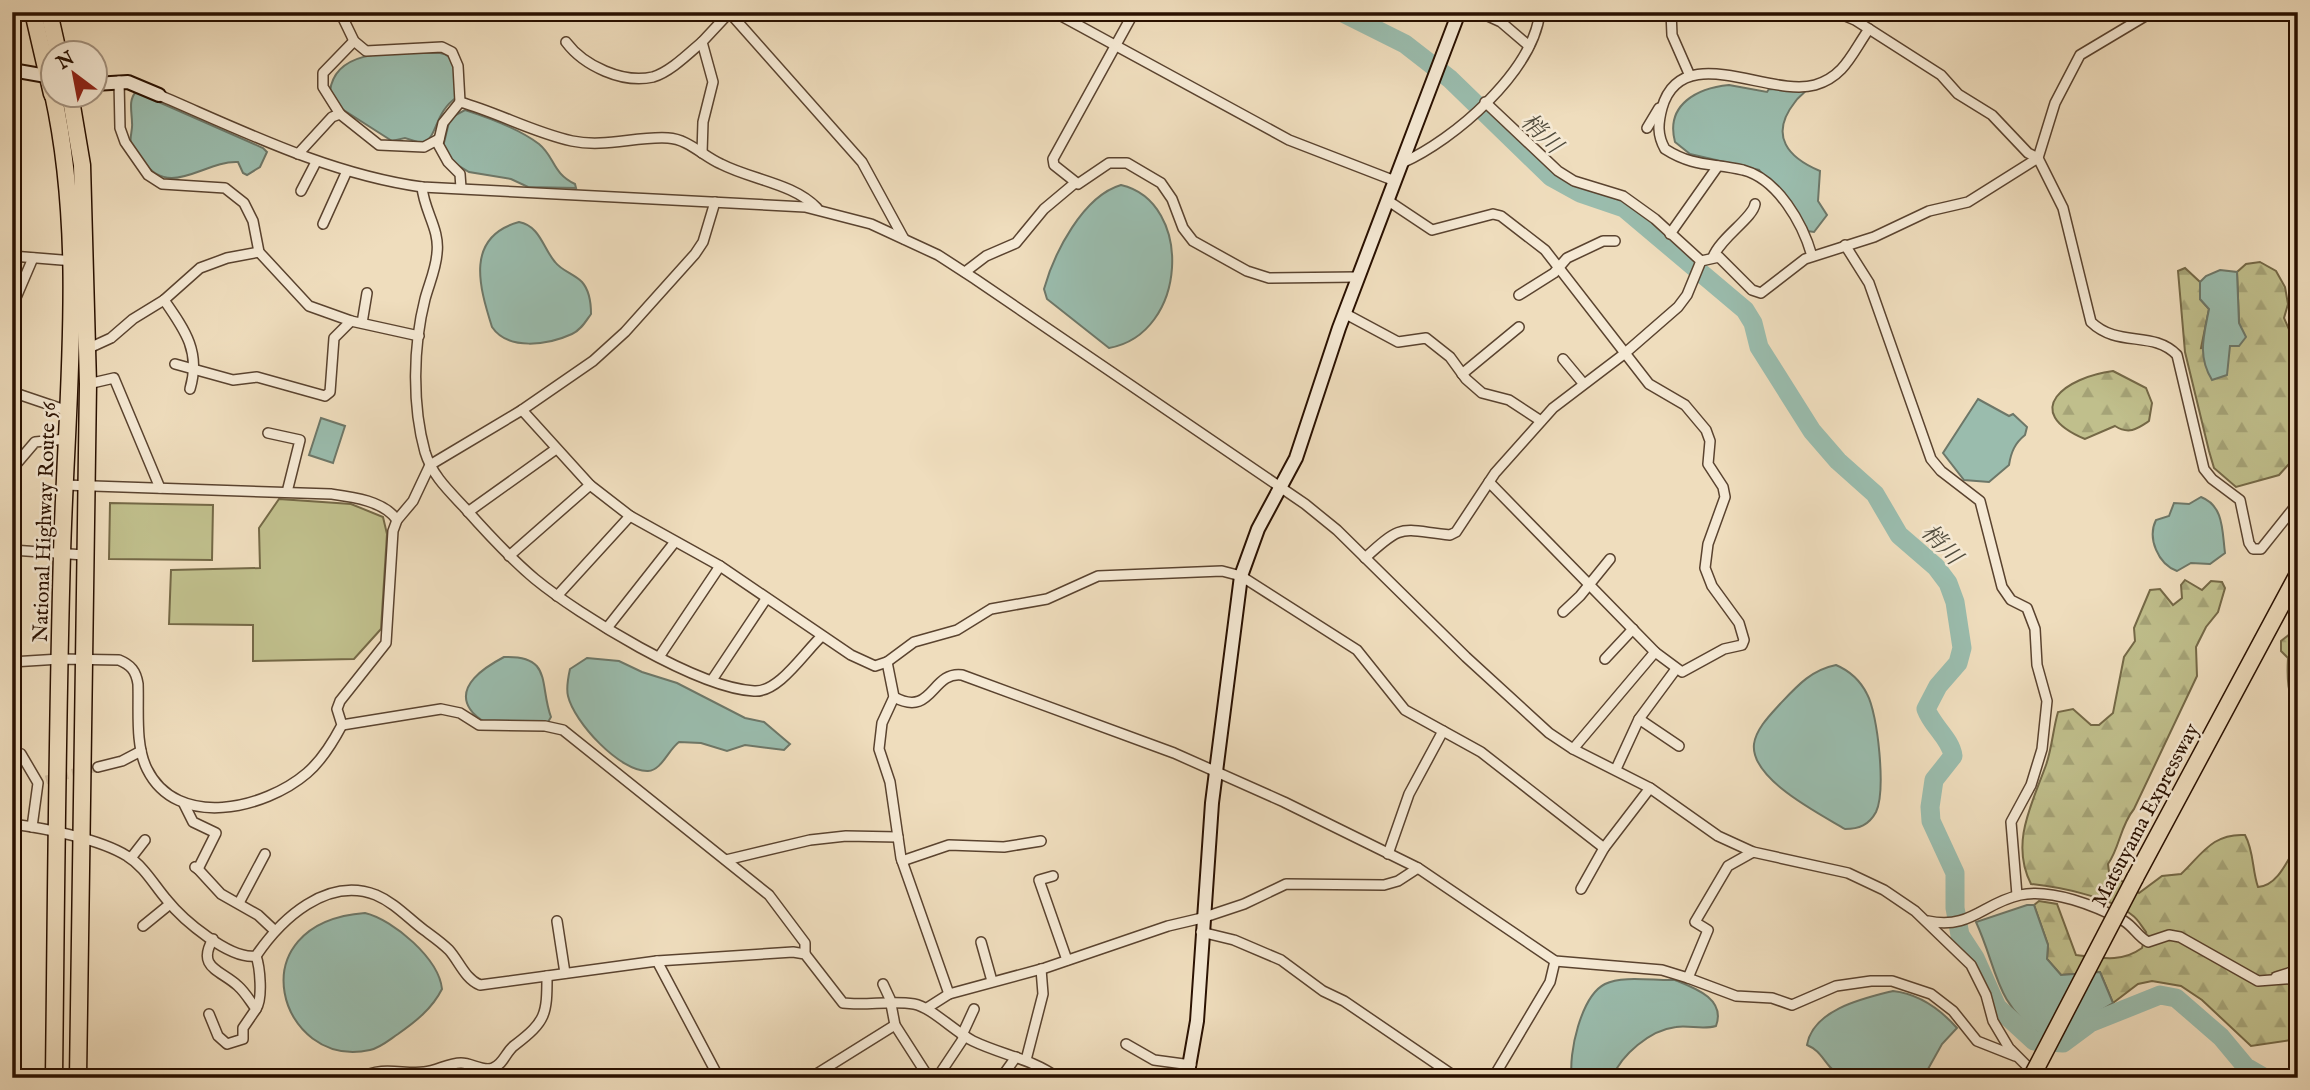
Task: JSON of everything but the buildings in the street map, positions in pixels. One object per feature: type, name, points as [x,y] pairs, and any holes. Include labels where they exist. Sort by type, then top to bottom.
[{"type":"highway","name":"National Highway Route 56","points":[[33,12],[40,38]]},
{"type":"highway","points":[[49,12],[55,38]]},
{"type":"highway","name":"National Highway Route 56","points":[[55,108],[78,261],[88,384],[84,841],[78,1078]]},
{"type":"highway","name":"National Highway Route 56","points":[[54,1078],[64,485],[82,164],[72,108]]},
{"type":"highway","name":"Matsuyama Expressway","points":[[2031,1078],[2298,574]]},
{"type":"street","points":[[340,12],[354,41],[371,53],[442,47],[452,52],[458,66],[460,103],[443,123],[439,139],[442,155],[460,174],[461,188]]},
{"type":"street","points":[[566,42],[598,70],[646,77],[660,73],[702,42],[729,12],[856,155],[904,239]]},
{"type":"street","points":[[1054,12],[1289,140],[1395,181]]},
{"type":"street","points":[[1075,183],[1073,178],[1054,165],[1053,159],[1134,12]]},
{"type":"street","points":[[1126,1044],[1154,1060],[1164,1059],[1189,1071],[1197,1021],[1202,918],[1216,770],[1241,576],[1258,529],[1296,458],[1357,277],[1459,12]]},
{"type":"street","points":[[1479,12],[1502,22],[1529,46]]},
{"type":"street","points":[[1402,163],[1453,133],[1508,77],[1529,46],[1540,12]]},
{"type":"street","points":[[1671,12],[1672,35],[1690,76]]},
{"type":"street","points":[[1836,12],[1869,29],[1941,75],[1958,94],[1992,115],[2028,153],[2038,158],[2063,208],[2091,322],[2105,335],[2162,343],[2177,355],[2204,469],[2212,479],[2240,500],[2249,544],[2253,549],[2261,549],[2293,509],[2298,498]]},
{"type":"street","points":[[1365,558],[1392,533],[1401,529],[1450,535],[1456,532],[1489,482],[1541,421],[1583,383],[1623,354],[1678,307],[1687,295],[1701,261],[1713,257],[1724,260],[1752,290],[1761,293],[1812,256],[1886,232],[1929,211],[1968,202],[2038,158],[2055,103],[2080,55],[2152,12]]},
{"type":"street","points":[[1647,128],[1673,86],[1690,76],[1708,73],[1751,79],[1775,86],[1813,85],[1845,68],[1869,29]]},
{"type":"street","points":[[354,41],[323,73],[323,87],[340,114],[379,145],[424,147],[439,139]]},
{"type":"street","points":[[702,42],[713,82],[704,122],[702,153]]},
{"type":"street","points":[[12,69],[38,74]]},
{"type":"street","points":[[119,81],[120,128],[125,142],[148,174],[162,184],[225,188],[234,193],[244,203],[253,221],[259,252],[309,306],[356,322],[419,336]]},
{"type":"street","points":[[108,82],[119,81],[159,95],[345,173],[422,187],[819,210],[871,224],[938,255],[1282,487],[1337,530],[1549,733],[1573,749],[1650,788],[1717,836],[1753,852],[1848,873],[1884,890],[1926,920],[1975,971],[1993,1021],[2016,1057]]},
{"type":"street","points":[[1665,98],[1658,129],[1665,149],[1684,160],[1749,172],[1778,195],[1803,228],[1812,256]]},
{"type":"street","points":[[460,103],[494,112],[534,132],[575,141],[611,143],[679,139],[720,164],[807,197],[819,210]]},
{"type":"street","points":[[1481,106],[1558,171],[1581,184],[1623,196],[1701,261]]},
{"type":"street","points":[[298,154],[332,117],[340,114]]},
{"type":"street","points":[[301,191],[316,162]]},
{"type":"street","points":[[964,272],[986,256],[1016,243],[1044,209],[1075,183],[1110,163],[1127,163],[1161,183],[1172,199],[1183,228],[1193,241],[1247,271],[1269,278],[1357,277]]},
{"type":"street","points":[[1670,234],[1717,166]]},
{"type":"street","points":[[323,224],[345,173]]},
{"type":"street","points":[[422,187],[436,231],[437,254],[419,336],[419,412],[430,465],[468,512],[509,556],[557,596],[659,657],[712,680],[754,692],[764,690],[800,661],[821,636]]},
{"type":"street","points":[[1387,200],[1412,215],[1410,219],[1432,230],[1493,214],[1501,215],[1545,250],[1623,354],[1649,384],[1685,405],[1701,423],[1710,441],[1708,464],[1725,492],[1708,544],[1705,568],[1712,586],[1734,612],[1744,640],[1742,645],[1716,653],[1687,670],[1676,669],[1655,652],[1489,482]]},
{"type":"street","points":[[342,726],[337,709],[340,701],[386,643],[393,531],[397,520],[413,501],[430,465],[522,410],[593,361],[625,332],[695,254],[703,242],[715,202]]},
{"type":"street","points":[[1713,257],[1717,246],[1748,218],[1755,204]]},
{"type":"street","points":[[1519,295],[1554,273],[1567,258],[1603,242],[1615,241]]},
{"type":"street","points":[[1845,245],[1869,283],[1931,459],[1941,471],[1980,501],[2002,587],[2011,600],[2027,608],[2035,629],[2037,665],[2047,701],[2045,731],[2031,785],[2011,822],[2018,895]]},
{"type":"street","points":[[87,349],[111,338],[164,300],[200,268],[227,257],[259,252]]},
{"type":"street","points":[[12,256],[78,261]]},
{"type":"street","points":[[12,307],[33,258]]},
{"type":"street","points":[[175,364],[233,380],[257,377],[326,396],[330,392],[334,338],[356,322],[367,293]]},
{"type":"street","points":[[164,300],[190,338],[195,369],[190,389]]},
{"type":"street","points":[[1344,313],[1404,344],[1426,338],[1450,357],[1462,374],[1482,393],[1509,400],[1541,421]]},
{"type":"street","points":[[1462,374],[1519,327]]},
{"type":"street","points":[[1563,359],[1583,383]]},
{"type":"street","points":[[88,384],[114,378],[160,488]]},
{"type":"street","points":[[12,392],[68,411]]},
{"type":"street","points":[[522,410],[590,485],[630,516],[720,566],[864,664],[875,666],[887,662],[914,642],[957,630],[991,609],[1047,599],[1098,576],[1222,570],[1241,576],[1357,649],[1405,710],[1481,752],[1604,848]]},
{"type":"street","points":[[268,433],[300,440],[287,492]]},
{"type":"street","points":[[12,469],[35,442],[66,439]]},
{"type":"street","points":[[468,512],[556,449]]},
{"type":"street","points":[[64,485],[287,492],[354,497],[390,510],[397,520]]},
{"type":"street","points":[[509,556],[590,485]]},
{"type":"street","points":[[557,596],[630,516]]},
{"type":"street","points":[[607,628],[674,542]]},
{"type":"street","points":[[12,550],[85,555]]},
{"type":"street","points":[[1563,612],[1610,559]]},
{"type":"street","points":[[659,657],[720,566]]},
{"type":"street","points":[[712,680],[766,599]]},
{"type":"street","points":[[1605,659],[1633,629]]},
{"type":"street","points":[[1573,749],[1655,652]]},
{"type":"street","points":[[12,662],[60,659],[119,660],[136,674],[141,751],[153,779],[184,804],[193,822],[216,834],[196,867],[220,894],[258,915],[274,930]]},
{"type":"street","points":[[887,662],[894,697],[882,723],[879,749],[890,782],[902,861],[949,994]]},
{"type":"street","points":[[1616,769],[1639,719],[1676,669]]},
{"type":"street","points":[[894,697],[907,704],[918,703],[953,674],[962,675],[1216,770],[1418,868],[1555,961],[1662,970],[1736,996],[1772,998],[1791,1005],[1836,986],[1892,981],[1931,994],[1953,1011],[1977,1041],[2016,1057],[2046,1078]]},
{"type":"street","points":[[184,804],[204,809],[231,807],[284,788],[308,772],[342,726],[441,709],[460,713],[478,725],[545,726],[563,730],[769,895],[786,914],[804,943],[805,954],[843,1003],[913,1004],[927,1008],[936,1018],[964,1035],[1058,1078]]},
{"type":"street","points":[[1639,719],[1679,746]]},
{"type":"street","points":[[1388,854],[1401,813],[1443,731]]},
{"type":"street","points":[[98,767],[122,761],[141,751]]},
{"type":"street","points":[[12,758],[22,754],[42,782],[32,827]]},
{"type":"street","points":[[1581,889],[1604,848],[1650,788]]},
{"type":"street","points":[[12,824],[58,832],[102,844],[131,858],[170,904],[213,939],[239,955],[256,956]]},
{"type":"street","points":[[726,860],[810,840],[846,836],[898,837]]},
{"type":"street","points":[[131,858],[145,841]]},
{"type":"street","points":[[902,861],[949,845],[1004,847],[1041,841]]},
{"type":"street","points":[[1688,978],[1708,930],[1695,922],[1728,866],[1753,852]]},
{"type":"street","points":[[239,903],[265,854]]},
{"type":"street","points":[[927,1008],[949,994],[1041,969],[1168,926],[1202,918],[1244,904],[1286,884],[1384,885],[1398,881],[1418,868]]},
{"type":"street","points":[[1053,876],[1039,880],[1067,960]]},
{"type":"street","points":[[256,956],[274,930],[298,910],[323,897],[349,891],[366,892],[401,911],[441,943],[474,983],[480,985],[657,961],[793,952],[805,954]]},
{"type":"street","points":[[1926,920],[1942,924],[1961,922],[2018,895],[2051,895],[2125,922],[2148,942],[2169,935],[2180,937],[2258,981],[2298,978]]},
{"type":"street","points":[[143,926],[170,904]]},
{"type":"street","points":[[557,921],[565,974]]},
{"type":"street","points":[[1201,932],[1234,940],[1282,960],[1457,1078]]},
{"type":"street","points":[[213,939],[207,948],[208,960],[213,968],[237,985],[256,1009]]},
{"type":"street","points":[[981,942],[992,981]]},
{"type":"street","points":[[209,1014],[218,1037],[227,1044],[243,1039],[243,1028],[259,1000],[259,965],[256,956]]},
{"type":"street","points":[[657,961],[719,1078]]},
{"type":"street","points":[[1493,1078],[1550,982],[1555,961]]},
{"type":"street","points":[[1001,1078],[1021,1059],[1044,995],[1041,969]]},
{"type":"street","points":[[2272,979],[2298,970]]},
{"type":"street","points":[[360,1078],[401,1070],[428,1072],[458,1063],[488,1069],[496,1067],[513,1046],[529,1036],[540,1023],[547,1003],[548,976]]},
{"type":"street","points":[[883,984],[895,1025],[929,1078]]},
{"type":"street","points":[[937,1078],[964,1035],[974,1009]]},
{"type":"street","points":[[810,1078],[895,1025]]},
{"type":"street","points":[[285,1078],[308,1078]]},
{"type":"green space","points":[[2260,262],[2276,271],[2285,287],[2288,304],[2284,318],[2298,350],[2298,454],[2279,475],[2236,487],[2214,468],[2209,451],[2185,352],[2178,271],[2185,268],[2200,282],[2200,299],[2209,309],[2201,348],[2230,345],[2239,323],[2237,272],[2246,264]]},
{"type":"green space","points":[[2113,371],[2146,388],[2152,403],[2149,421],[2129,430],[2115,426],[2085,439],[2065,428],[2055,417],[2052,407],[2057,397],[2080,380]]},
{"type":"green space","points":[[279,499],[351,504],[383,517],[387,534],[381,629],[354,659],[253,661],[253,625],[169,624],[171,570],[260,568],[259,528]]},
{"type":"green space","points":[[110,503],[213,505],[212,560],[109,559]]},
{"type":"green space","points":[[2185,580],[2202,590],[2211,581],[2222,582],[2225,588],[2218,612],[2206,627],[2196,647],[2197,676],[2126,822],[2108,864],[2109,872],[2139,893],[2162,876],[2181,874],[2216,841],[2224,837],[2245,835],[2258,887],[2277,877],[2298,843],[2298,1039],[2251,1046],[2202,1000],[2181,986],[2152,981],[2138,984],[2113,1003],[2100,972],[2061,975],[2047,959],[2048,945],[2034,905],[2039,901],[2057,904],[2076,955],[2118,958],[2142,948],[2146,932],[2136,919],[2122,909],[2084,894],[2031,884],[2025,869],[2023,839],[2025,824],[2048,759],[2058,712],[2073,709],[2091,725],[2099,725],[2113,713],[2124,657],[2135,641],[2134,628],[2150,590],[2160,589],[2173,605],[2182,598],[2181,585]]},
{"type":"green space","points":[[2290,634],[2298,634],[2298,711],[2290,693],[2288,658],[2281,651],[2281,641]]},
{"type":"shaded area","points":[[391,53],[446,55],[454,64],[457,97],[445,109],[429,140],[424,144],[405,138],[392,141],[342,109],[330,91],[335,76],[345,65],[358,59]]},
{"type":"shaded area","points":[[1729,85],[1767,92],[1769,89],[1806,90],[1787,114],[1783,135],[1791,152],[1799,160],[1820,171],[1818,201],[1827,215],[1814,232],[1807,231],[1759,170],[1690,154],[1675,142],[1675,117],[1687,100],[1706,90]]},
{"type":"shaded area","points":[[136,92],[263,148],[267,152],[260,167],[247,175],[243,173],[238,162],[213,166],[176,178],[154,173],[131,142],[131,102]]},
{"type":"shaded area","points":[[465,110],[504,124],[539,144],[562,175],[575,184],[576,188],[528,187],[511,179],[469,172],[451,161],[443,147],[450,118]]},
{"type":"shaded area","points":[[1121,185],[1145,196],[1161,216],[1170,240],[1172,268],[1167,295],[1154,319],[1135,338],[1109,348],[1047,299],[1044,289],[1063,243],[1083,213],[1107,191]]},
{"type":"shaded area","points":[[519,222],[532,228],[555,262],[579,279],[587,289],[591,314],[581,328],[572,334],[552,341],[529,344],[508,340],[492,327],[481,280],[483,251],[490,239],[502,229]]},
{"type":"shaded area","points":[[2220,270],[2237,272],[2239,323],[2246,337],[2239,346],[2230,346],[2227,375],[2212,380],[2203,354],[2209,309],[2200,299],[2200,282]]},
{"type":"shaded area","points":[[1978,399],[2009,416],[2013,414],[2027,427],[2025,435],[2014,448],[2009,465],[1989,482],[1964,480],[1943,453]]},
{"type":"shaded area","points":[[321,418],[345,426],[333,463],[309,455]]},
{"type":"shaded area","points":[[2201,497],[2209,501],[2218,513],[2225,553],[2210,564],[2191,563],[2177,571],[2164,563],[2156,550],[2153,535],[2156,520],[2169,516],[2174,503],[2189,504]]},
{"type":"shaded area","points":[[504,657],[530,661],[537,667],[544,683],[551,717],[548,722],[487,723],[470,709],[466,701],[469,685],[481,672]]},
{"type":"shaded area","points":[[587,658],[619,661],[642,672],[677,683],[745,718],[764,722],[790,744],[784,750],[745,745],[727,751],[701,743],[679,742],[653,770],[637,769],[612,755],[600,744],[572,707],[567,690],[570,669]]},
{"type":"shaded area","points":[[1836,665],[1854,676],[1867,694],[1879,753],[1880,788],[1876,812],[1867,823],[1850,829],[1845,829],[1820,814],[1774,782],[1756,757],[1754,744],[1764,722],[1792,691],[1812,675]]},
{"type":"shaded area","points":[[2034,905],[2048,945],[2047,959],[2061,975],[2100,972],[2113,1003],[2065,1032],[2040,1035],[2014,1010],[1999,984],[1976,922]]},
{"type":"shaded area","points":[[365,913],[389,924],[413,942],[433,965],[442,989],[423,1015],[381,1046],[370,1050],[338,1050],[313,1038],[294,1018],[285,993],[285,966],[298,941],[324,923]]},
{"type":"shaded area","points":[[1675,980],[1699,991],[1713,1002],[1718,1017],[1716,1026],[1666,1029],[1647,1038],[1629,1053],[1612,1078],[1572,1078],[1574,1041],[1583,1013],[1597,990],[1612,981]]},
{"type":"shaded area","points":[[1893,991],[1912,995],[1929,1004],[1957,1028],[1942,1044],[1923,1078],[1873,1079],[1847,1076],[1830,1067],[1807,1045],[1811,1033],[1829,1014],[1855,1002]]},
{"type":"waterway","name":"梢川","points":[[1341,12],[1405,44],[1450,79],[1551,177],[1580,193],[1624,208],[1745,310],[1753,323],[1759,347],[1812,431],[1838,461],[1875,494],[1899,535],[1936,567],[1948,583],[1955,602],[1962,648],[1958,663],[1938,686],[1926,709],[1949,744],[1953,756],[1934,780],[1931,821],[1955,873],[1955,908],[1960,935],[1975,958],[1997,1007],[2034,1041],[2063,1043],[2090,1023],[2160,995],[2176,998],[2221,1037],[2246,1067],[2265,1078]]},
{"type":"tunnel","points":[[46,780],[98,767]]}]
